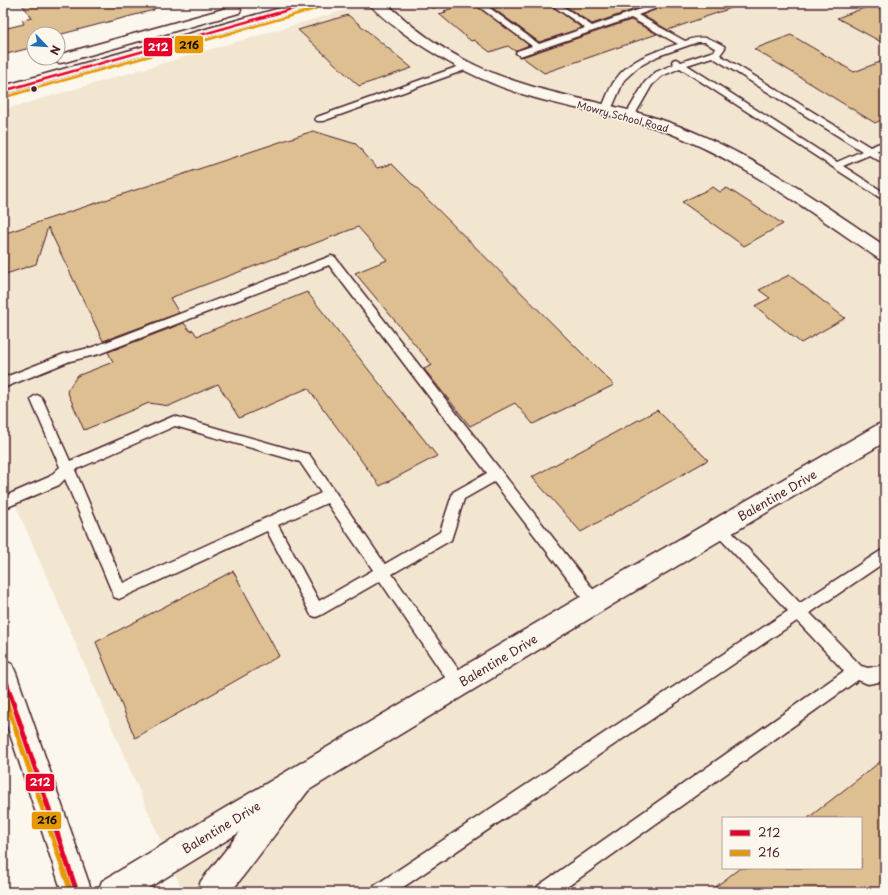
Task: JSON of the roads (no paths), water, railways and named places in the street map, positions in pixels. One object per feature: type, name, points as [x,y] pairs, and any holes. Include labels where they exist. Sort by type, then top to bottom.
[{"type":"street","points":[[3,91],[313,3]]},
{"type":"street","name":"Mowry School Road","points":[[376,3],[428,44],[465,67],[488,78],[531,92],[630,116],[676,130],[729,154],[772,179],[885,255]]},
{"type":"street","points":[[66,58],[243,7]]},
{"type":"street","name":"Balentine Drive","points":[[113,892],[594,602],[885,431]]},
{"type":"street","points":[[3,673],[77,892]]},
{"type":"street","points":[[212,892],[298,781]]},
{"type":"lane","points":[[478,3],[538,47]]},
{"type":"lane","points":[[553,3],[592,28]]},
{"type":"lane","points":[[520,53],[665,3]]},
{"type":"lane","points":[[632,14],[684,44]]},
{"type":"lane","points":[[606,110],[619,80],[637,63],[697,40],[706,40],[721,48],[717,53],[680,65],[659,74],[648,84],[630,116]]},
{"type":"lane","points":[[662,53],[885,198]]},
{"type":"lane","points":[[713,54],[885,161]]},
{"type":"lane","points":[[320,119],[465,67]]},
{"type":"lane","points":[[836,166],[885,144]]},
{"type":"lane","points":[[3,383],[68,357],[95,351],[331,260],[594,602]]},
{"type":"lane","points":[[37,400],[119,592],[330,495]]},
{"type":"lane","points":[[3,503],[54,481],[67,468],[174,421],[304,458],[459,684]]},
{"type":"lane","points":[[270,523],[316,610],[446,536],[458,496],[496,474]]},
{"type":"lane","points":[[719,528],[797,612],[856,672],[868,676],[885,673]]},
{"type":"lane","points":[[380,892],[885,554]]},
{"type":"lane","points":[[544,892],[856,672]]}]
